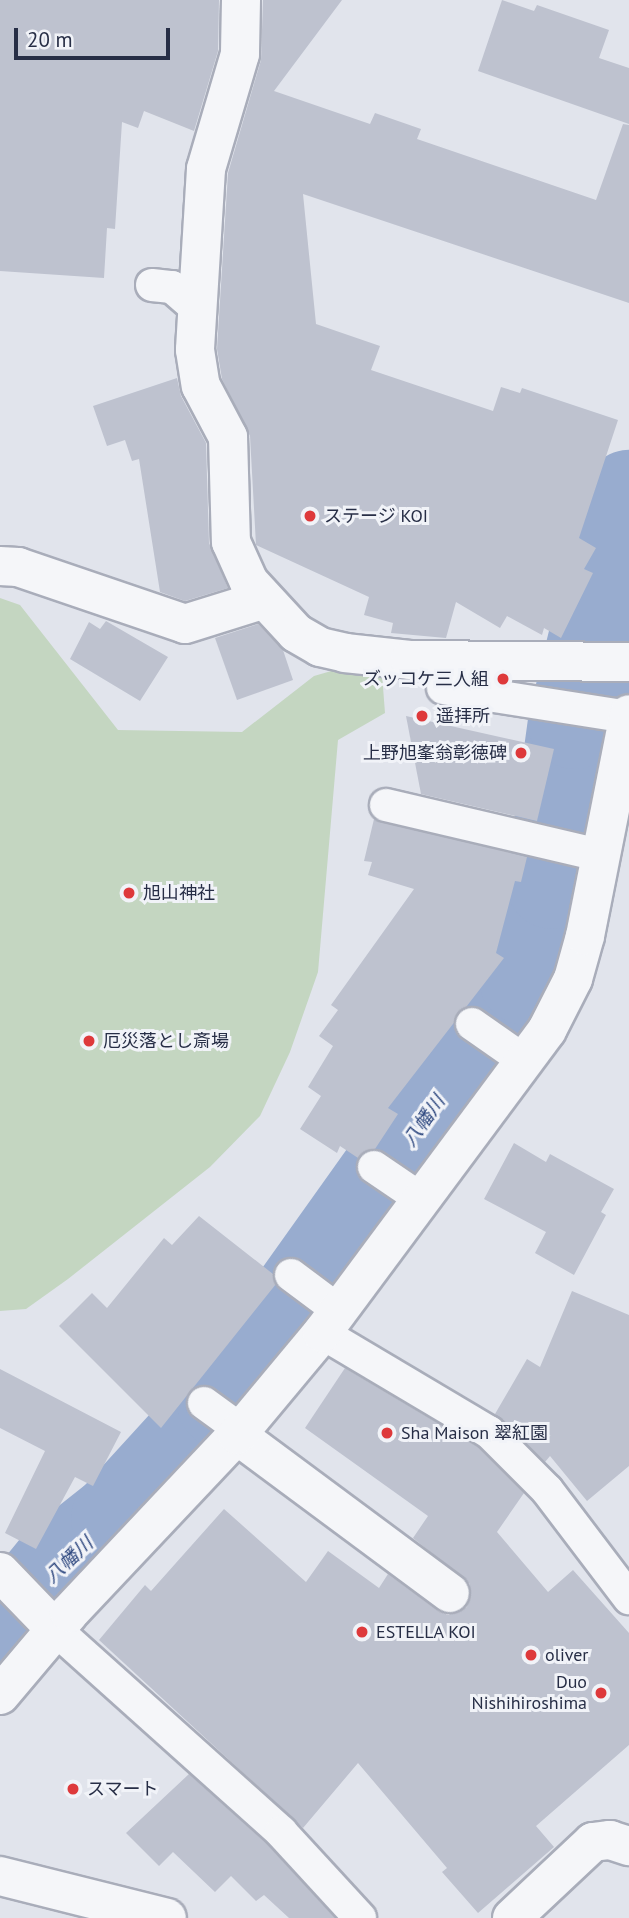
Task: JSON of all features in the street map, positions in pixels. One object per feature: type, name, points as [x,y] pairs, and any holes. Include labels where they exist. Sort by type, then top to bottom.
[{"type":"street","points":[[241,0],[240,54],[206,169],[196,308],[201,386],[228,437],[231,542],[262,600],[296,633],[320,646],[345,653],[410,660],[616,662]]},
{"type":"street","points":[[0,566],[18,567],[185,624],[262,600]]},
{"type":"street","points":[[0,1695],[26,1598],[226,1421],[317,1303],[396,1182],[496,1041],[547,1030],[573,979],[568,849],[616,714]]},
{"type":"street","points":[[226,1421],[450,1593]]},
{"type":"street","points":[[512,1918],[593,1842],[610,1840],[629,1846]]},
{"type":"street","points":[[0,1876],[167,1918]]},
{"type":"lane","points":[[152,285],[172,287],[196,308]]},
{"type":"lane","points":[[443,688],[616,714]]},
{"type":"lane","points":[[386,805],[568,849]]},
{"type":"lane","points":[[317,1303],[489,1432],[547,1490],[629,1598]]},
{"type":"lane","points":[[26,1598],[281,1832],[360,1918]]},
{"type":"green space","points":[[0,598],[20,605],[118,730],[242,732],[314,676],[345,667],[382,674],[385,713],[338,740],[318,972],[290,1052],[260,1116],[210,1167],[68,1279],[26,1309],[0,1311]]},
{"type":"water","points":[[58,1565],[0,1649],[0,1625]]},
{"type":"building","points":[[0,0],[219,0],[218,51],[194,131],[144,111],[138,128],[122,122],[115,229],[107,228],[104,278],[0,271]]},
{"type":"building","points":[[263,0],[342,0],[274,91],[370,124],[375,113],[421,129],[417,139],[596,200],[623,124],[629,125],[629,303],[303,194],[316,324],[380,346],[371,370],[493,411],[501,387],[520,393],[522,388],[618,420],[579,538],[596,548],[584,569],[593,573],[561,638],[544,628],[542,635],[507,616],[500,628],[456,602],[446,638],[391,633],[393,623],[364,615],[369,597],[256,545],[250,436],[222,379],[217,349],[228,173],[261,60]]},
{"type":"building","points":[[502,0],[534,11],[537,5],[609,30],[599,58],[629,68],[629,124],[478,71]]},
{"type":"building","points":[[177,378],[181,396],[206,443],[209,543],[228,588],[185,601],[160,592],[139,459],[132,461],[125,440],[107,446],[93,406]]},
{"type":"building","points":[[106,621],[168,657],[140,701],[70,659],[89,622],[100,629]]},
{"type":"building","points":[[258,624],[283,650],[293,680],[237,700],[215,638]]},
{"type":"building","points":[[406,716],[554,749],[537,821],[421,794]]},
{"type":"building","points":[[374,819],[527,857],[521,882],[515,881],[496,953],[504,958],[388,1108],[398,1114],[375,1149],[358,1158],[340,1146],[337,1153],[300,1129],[321,1096],[308,1087],[333,1046],[319,1036],[338,1010],[331,1005],[414,889],[368,875],[372,862],[364,861]]},
{"type":"building","points":[[514,1143],[546,1162],[550,1154],[614,1189],[601,1212],[606,1215],[574,1275],[535,1253],[546,1232],[484,1199]]},
{"type":"building","points":[[199,1216],[273,1274],[276,1284],[161,1428],[59,1326],[92,1293],[107,1308],[164,1238],[172,1245]]},
{"type":"building","points":[[572,1291],[629,1315],[629,1466],[587,1501],[550,1456],[545,1462],[495,1414],[527,1359],[540,1367]]},
{"type":"building","points":[[345,1368],[478,1447],[524,1493],[497,1532],[548,1592],[573,1570],[629,1633],[629,1745],[536,1826],[554,1847],[478,1913],[442,1872],[447,1868],[358,1763],[303,1828],[99,1640],[145,1585],[151,1591],[224,1509],[306,1582],[328,1551],[379,1588],[388,1574],[438,1611],[448,1615],[467,1607],[470,1584],[413,1538],[428,1516],[305,1428]]},
{"type":"building","points":[[0,1369],[121,1432],[93,1486],[75,1477],[36,1549],[5,1533],[45,1451],[0,1428]]},
{"type":"building","points":[[189,1774],[268,1845],[335,1918],[289,1918],[264,1895],[256,1901],[231,1876],[215,1892],[173,1852],[159,1866],[126,1833]]},
{"type":"waterway","name":"八幡川","points":[[0,1636],[58,1565],[117,1518],[223,1402],[525,978],[552,882],[574,722],[629,496]]},
{"type":"place","name":"ステージ KOI","points":[[310,516]]},
{"type":"place","name":"ズッコケ三人組","points":[[503,679]]},
{"type":"place","name":"遥拝所","points":[[422,716]]},
{"type":"place","name":"上野旭峯翁彰徳碑","points":[[521,753]]},
{"type":"place","name":"旭山神社","points":[[129,893]]},
{"type":"place","name":"厄災落とし斎場","points":[[89,1041]]},
{"type":"place","name":"Sha Maison 翠紅園","points":[[387,1433]]},
{"type":"place","name":"ESTELLA KOI","points":[[362,1632]]},
{"type":"place","name":"oliver","points":[[531,1655]]},
{"type":"place","name":"Duo Nishihiroshima","points":[[601,1693]]},
{"type":"place","name":"スマート","points":[[73,1789]]}]
